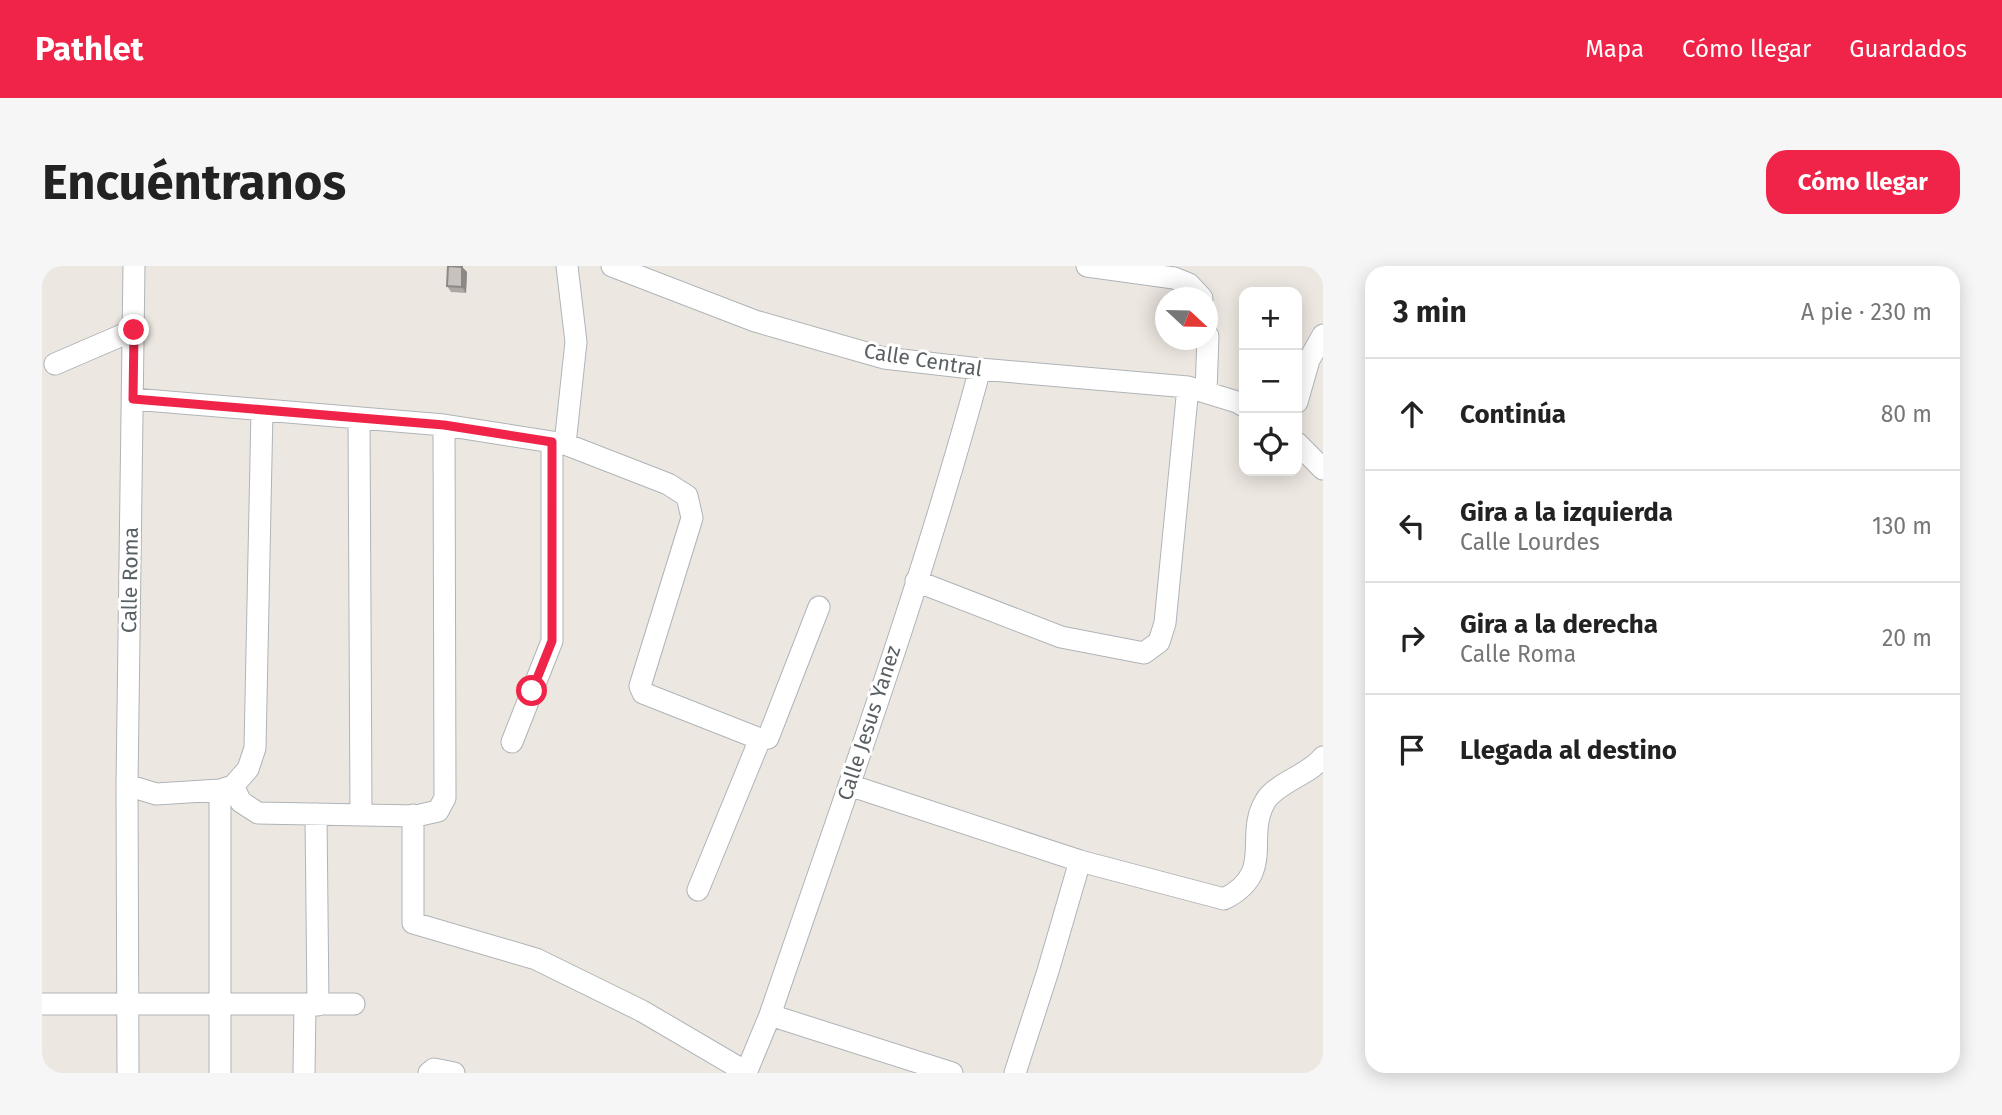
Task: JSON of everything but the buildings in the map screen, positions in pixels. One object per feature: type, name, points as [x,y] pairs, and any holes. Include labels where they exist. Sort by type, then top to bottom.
[{"type":"street","name":"Calle Roma","points":[[128,1073],[127,785],[134,266]]},
{"type":"street","points":[[512,742],[552,641],[558,443],[576,342],[567,266]]},
{"type":"street","name":"Calle Central","points":[[612,266],[755,321],[884,358],[1197,390],[1239,403]]},
{"type":"street","points":[[1087,266],[1174,278],[1192,287]]},
{"type":"street","points":[[55,364],[134,330]]},
{"type":"street","points":[[1302,391],[1316,362],[1323,334]]},
{"type":"street","points":[[916,582],[1061,637],[1143,653],[1159,642],[1165,624],[1197,390],[1205,350]]},
{"type":"street","name":"Calle Jesus Yanez","points":[[746,1073],[770,1015],[849,785],[952,471],[979,369]]},
{"type":"street","points":[[133,399],[444,425],[558,443],[668,484],[688,496],[692,518],[640,686],[643,693],[760,739],[768,738],[818,607]]},
{"type":"street","points":[[127,785],[156,794],[226,788],[248,769],[255,748],[262,410]]},
{"type":"street","points":[[359,418],[361,815]]},
{"type":"street","points":[[226,788],[258,813],[413,815],[438,811],[444,798],[444,425]]},
{"type":"street","points":[[1302,448],[1323,469]]},
{"type":"street","points":[[698,890],[760,739]]},
{"type":"street","points":[[849,785],[1080,861],[1224,899],[1240,891],[1254,872],[1259,814],[1268,796],[1316,766],[1323,757]]},
{"type":"street","points":[[220,1073],[226,788]]},
{"type":"street","points":[[304,1073],[312,1005],[316,814]]},
{"type":"street","points":[[413,815],[413,923],[536,959],[642,1011],[746,1073]]},
{"type":"street","points":[[1015,1073],[1080,861]]},
{"type":"street","points":[[42,1004],[354,1004]]},
{"type":"street","points":[[770,1015],[953,1073]]},
{"type":"street","points":[[429,1073],[434,1069],[454,1073]]},
{"type":"route","points":[[134,330],[133,399],[444,425],[552,442],[552,641],[532,691]]}]
